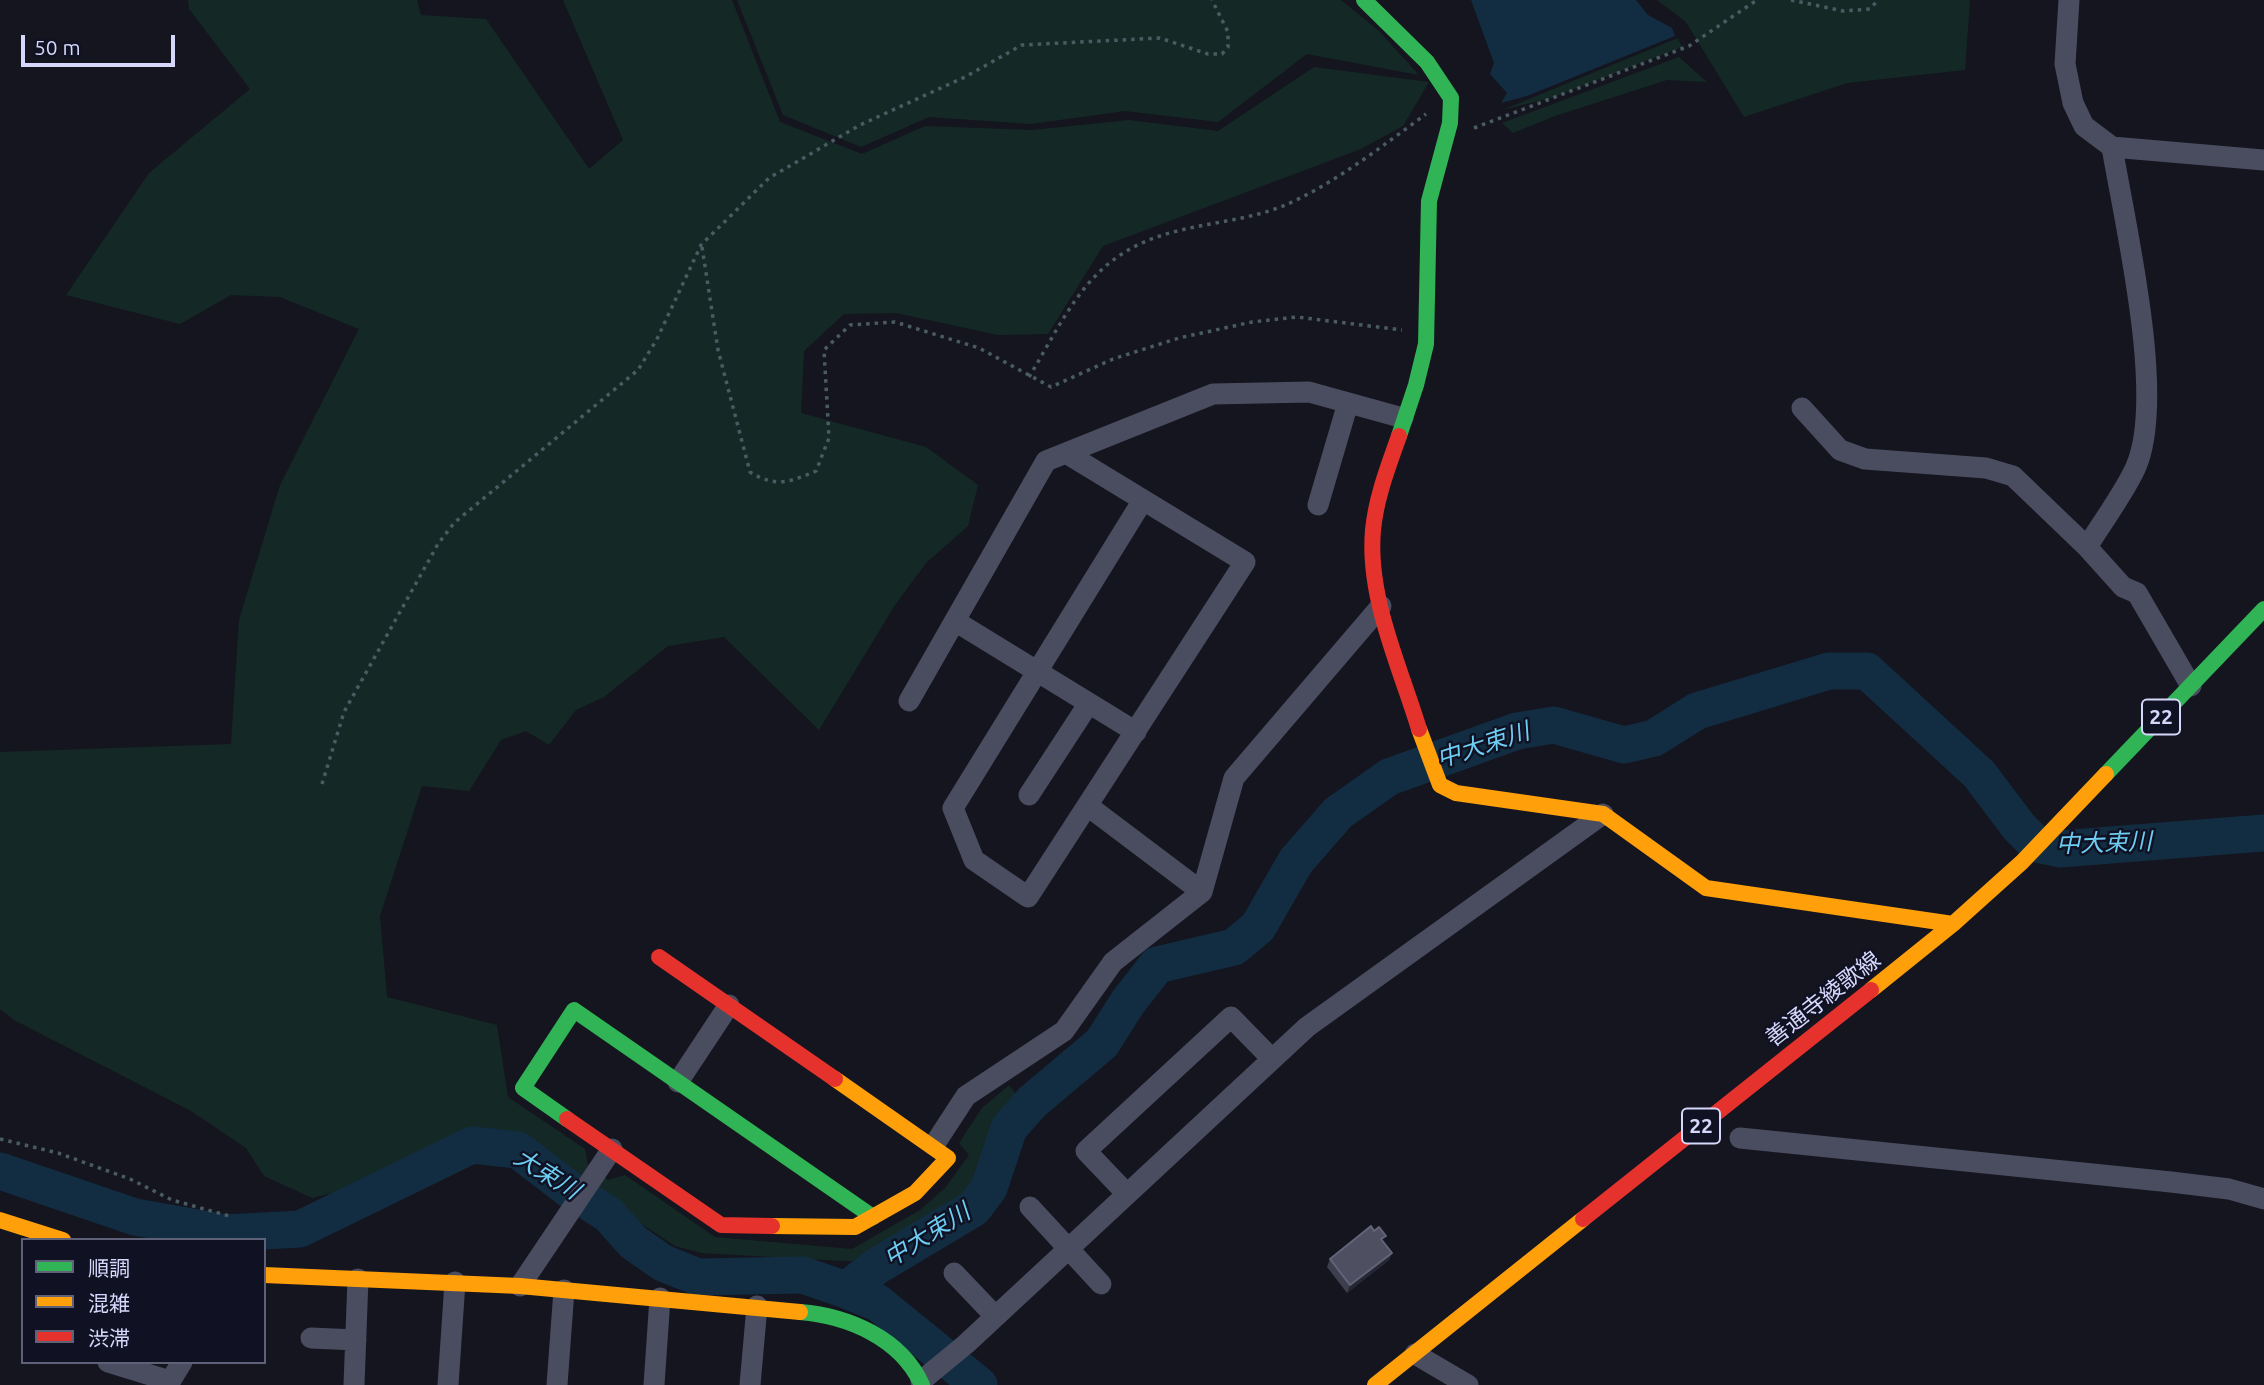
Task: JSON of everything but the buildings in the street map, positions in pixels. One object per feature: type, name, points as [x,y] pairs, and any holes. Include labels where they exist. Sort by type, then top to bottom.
[{"type":"street","points":[[1364,0],[1438,74],[1451,96],[1444,142],[1429,203],[1427,331],[1422,365],[1379,498],[1373,533],[1381,606],[1424,746],[1440,785],[1457,793],[1604,814],[1706,888],[1953,924]]},
{"type":"street","points":[[2069,0],[2065,64],[2074,103],[2084,126],[2112,147],[2264,160]]},
{"type":"street","points":[[2087,547],[2135,468],[2146,428],[2148,395],[2136,283],[2112,147]]},
{"type":"street","points":[[909,701],[1045,461],[1213,394],[1309,392],[1403,418]]},
{"type":"street","points":[[1318,505],[1348,403]]},
{"type":"street","points":[[1802,408],[1840,450],[1865,458],[1986,468],[2012,477],[2087,547],[2123,587],[2137,593],[2191,686]]},
{"type":"street","points":[[1066,453],[1245,562],[1028,897],[974,860],[953,808],[1143,500]]},
{"type":"street","points":[[934,1145],[966,1096],[1064,1031],[1113,962],[1202,892],[1234,778],[1381,606]]},
{"type":"street","name":"善通寺綾歌線","points":[[1375,1385],[1953,924],[2022,862],[2264,609]]},
{"type":"street","points":[[955,621],[1136,732]]},
{"type":"street","points":[[1028,795],[1089,703]]},
{"type":"street","points":[[1088,806],[1202,892]]},
{"type":"street","points":[[266,1275],[520,1286],[825,1314],[857,1324],[890,1346],[925,1380],[1307,1027],[1604,814]]},
{"type":"street","points":[[659,957],[934,1145],[948,1158],[915,1193],[856,1227],[721,1225],[523,1088],[574,1010],[873,1217]]},
{"type":"street","points":[[678,1082],[729,1004]]},
{"type":"street","points":[[1127,1194],[1086,1151],[1231,1017],[1272,1059]]},
{"type":"street","points":[[1740,1139],[2171,1182],[2229,1189],[2264,1199]]},
{"type":"street","points":[[520,1286],[612,1149]]},
{"type":"street","points":[[1030,1207],[1101,1284]]},
{"type":"street","points":[[0,1220],[57,1238]]},
{"type":"street","points":[[954,1273],[995,1316]]},
{"type":"street","points":[[354,1385],[358,1279]]},
{"type":"street","points":[[447,1385],[455,1282]]},
{"type":"street","points":[[557,1385],[564,1290]]},
{"type":"street","points":[[654,1385],[660,1298]]},
{"type":"street","points":[[750,1385],[757,1306]]},
{"type":"street","points":[[311,1338],[356,1340]]},
{"type":"street","points":[[1415,1354],[1468,1385]]},
{"type":"street","points":[[114,1364],[169,1383],[181,1364]]},
{"type":"path","points":[[322,784],[344,712],[438,544],[454,523],[638,370],[657,339],[701,245],[769,178],[860,125],[965,77],[1022,45],[1124,37],[1160,38],[1208,54],[1222,54],[1228,47],[1228,32],[1212,0]]},
{"type":"path","points":[[1444,142],[1482,124],[1689,46],[1757,0]]},
{"type":"path","points":[[1794,1],[1843,11],[1860,11],[1870,9],[1878,0]]},
{"type":"path","points":[[1029,377],[1089,281],[1128,250],[1172,232],[1282,206],[1393,139],[1451,96]]},
{"type":"path","points":[[701,245],[718,350],[750,472],[764,481],[789,482],[816,471],[829,438],[824,350],[849,325],[895,322],[979,348],[1051,387],[1113,359],[1179,338],[1252,322],[1297,317],[1427,331]]},
{"type":"path","points":[[0,1139],[58,1153],[130,1179],[172,1200],[233,1217]]},
{"type":"green space","points":[[188,0],[417,0],[421,15],[486,19],[589,169],[623,140],[563,0],[732,0],[780,122],[862,154],[925,126],[1032,130],[1129,120],[1218,131],[1314,67],[1429,82],[1403,126],[1361,149],[1103,246],[1048,334],[998,335],[896,313],[844,314],[804,351],[801,413],[926,447],[978,485],[968,526],[926,563],[895,605],[819,730],[724,637],[668,646],[604,697],[576,710],[549,745],[526,731],[501,740],[469,791],[422,786],[380,916],[387,997],[497,1025],[508,1097],[585,1149],[588,1165],[608,1180],[625,1175],[715,1237],[852,1249],[920,1210],[945,1188],[969,1155],[959,1143],[982,1108],[1009,1085],[1016,1094],[1000,1119],[975,1186],[953,1208],[862,1262],[701,1253],[675,1246],[572,1178],[527,1143],[478,1134],[365,1195],[336,1192],[312,1198],[264,1176],[246,1148],[191,1111],[14,1020],[0,1009],[0,752],[231,744],[239,620],[280,485],[359,329],[280,297],[231,295],[180,324],[66,295],[149,173],[250,89],[189,9]]},
{"type":"green space","points":[[737,0],[1341,0],[1379,31],[1419,75],[1307,54],[1218,122],[1125,111],[1031,124],[929,117],[861,147],[783,115]]},
{"type":"green space","points":[[1657,0],[1970,0],[1965,70],[1847,83],[1744,117],[1686,22]]},
{"type":"green space","points":[[1678,38],[1682,47],[1551,98],[1502,110]]},
{"type":"green space","points":[[1679,57],[1707,82],[1667,80],[1555,116],[1513,133],[1502,123]]},
{"type":"water","points":[[1471,0],[1636,0],[1648,15],[1672,28],[1675,36],[1527,96],[1501,103],[1507,93],[1490,74],[1494,63]]},
{"type":"waterway","name":"中大束川","points":[[846,1290],[877,1266],[974,1208],[989,1188],[1009,1128],[1032,1102],[1102,1043],[1128,1002],[1157,965],[1234,947],[1258,927],[1296,861],[1338,813],[1389,777],[1517,731],[1554,725],[1624,745],[1654,738],[1697,711],[1829,671],[1867,671],[1979,774],[2019,827],[2036,844],[2060,849],[2264,833]]},
{"type":"waterway","name":"大束川","points":[[0,1171],[135,1217],[225,1233],[300,1229],[472,1145],[518,1150],[570,1190],[609,1215],[633,1242],[663,1263],[698,1277],[803,1275],[846,1290],[878,1303],[979,1385]]},
{"type":"traffic: fast","points":[[1364,0],[1427,62],[1451,98],[1450,123],[1429,201],[1426,344],[1399,436]]},
{"type":"traffic: fast","points":[[2106,774],[2264,609]]},
{"type":"traffic: fast","points":[[567,1119],[523,1088],[574,1010],[873,1217]]},
{"type":"traffic: fast","points":[[800,1312],[836,1318],[871,1332],[901,1354],[922,1385]]},
{"type":"traffic: slow","points":[[1419,729],[1440,785],[1456,793],[1603,814],[1706,888],[1953,924]]},
{"type":"traffic: slow","points":[[1871,990],[1953,924],[2022,862],[2106,774]]},
{"type":"traffic: slow","points":[[772,1226],[855,1227],[915,1193],[948,1158],[835,1079]]},
{"type":"traffic: slow","points":[[1375,1385],[1583,1219]]},
{"type":"traffic: slow","points":[[0,1220],[57,1238]]},
{"type":"traffic: slow","points":[[266,1275],[520,1286],[800,1312]]},
{"type":"traffic: jam","points":[[1399,436],[1377,506],[1372,555],[1380,606],[1419,729]]},
{"type":"traffic: jam","points":[[659,957],[835,1079]]},
{"type":"traffic: jam","points":[[1583,1219],[1871,990]]},
{"type":"traffic: jam","points":[[567,1119],[721,1225],[772,1226]]}]
